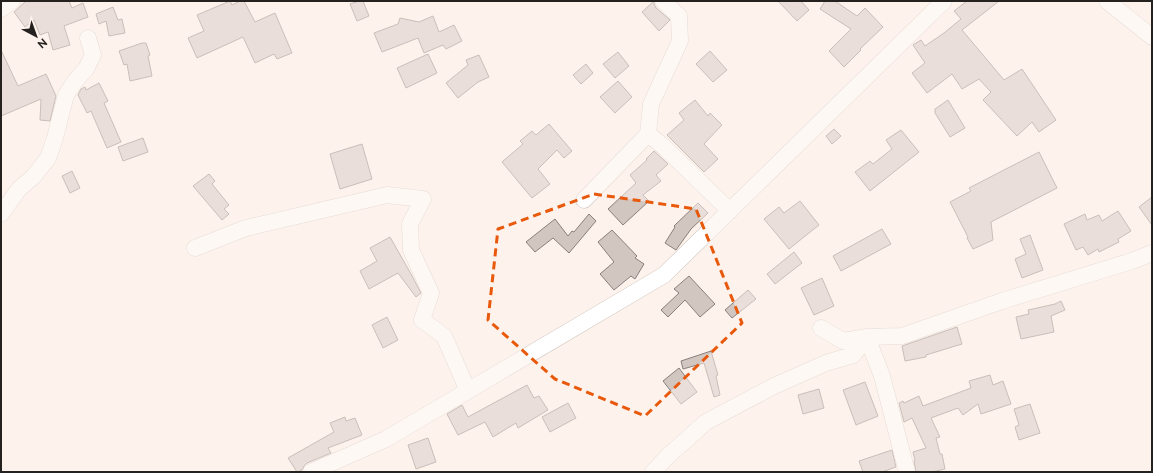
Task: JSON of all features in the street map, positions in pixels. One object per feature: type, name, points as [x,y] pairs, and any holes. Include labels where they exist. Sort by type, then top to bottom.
[{"type":"street","points":[[1,9],[12,1]]},
{"type":"street","points":[[584,200],[648,134],[651,104],[680,42],[679,16],[663,1]]},
{"type":"street","points":[[311,472],[386,439],[664,275],[944,1]]},
{"type":"street","points":[[1107,1],[1152,37]]},
{"type":"street","points":[[1,214],[19,189],[34,176],[48,158],[55,138],[66,95],[76,80],[86,69],[93,55],[88,38]]},
{"type":"street","points":[[648,134],[663,146],[730,211]]},
{"type":"street","points":[[195,248],[246,228],[387,195],[423,199],[410,224],[411,250],[431,293],[422,320],[444,336],[468,391]]},
{"type":"street","points":[[821,328],[843,341],[867,337],[902,336],[1152,253]]},
{"type":"street","points":[[653,472],[668,456],[706,422],[774,386],[826,363],[853,355],[867,337]]},
{"type":"street","points":[[867,337],[882,376],[907,472]]},
{"type":"highlighted area","points":[[594,194],[696,209],[742,323],[645,416],[555,379],[488,320],[498,229]]},
{"type":"building","points":[[26,1],[69,1],[72,8],[83,3],[88,17],[64,26],[70,45],[53,50],[48,32],[40,35],[34,20],[25,27],[14,12]]},
{"type":"building","points":[[230,1],[232,5],[240,1],[244,1],[255,22],[275,13],[292,53],[277,59],[274,54],[255,63],[243,37],[197,58],[188,38],[204,31],[197,15]]},
{"type":"building","points":[[363,1],[369,16],[357,21],[350,4]]},
{"type":"building","points":[[654,1],[656,8],[670,20],[659,31],[642,12]]},
{"type":"building","points":[[778,1],[801,1],[809,10],[797,21]]},
{"type":"building","points":[[825,1],[835,1],[857,16],[865,8],[883,27],[844,67],[829,51],[851,29],[820,9]]},
{"type":"building","points":[[967,1],[999,1],[962,30],[1004,80],[1022,69],[1056,120],[1039,132],[1032,122],[1017,136],[983,100],[991,92],[979,79],[962,89],[952,74],[927,93],[912,73],[925,63],[913,45],[921,40],[925,46],[944,33],[961,19],[954,11]]},
{"type":"building","points":[[113,7],[118,20],[122,19],[125,33],[109,36],[106,21],[99,24],[96,14]]},
{"type":"building","points":[[433,16],[439,32],[454,25],[462,41],[446,49],[443,45],[424,53],[418,38],[382,52],[374,33],[398,24],[400,18],[419,22]]},
{"type":"building","points":[[146,43],[150,55],[148,56],[152,76],[130,81],[127,64],[124,65],[119,51]]},
{"type":"building","points":[[1,50],[18,86],[46,74],[56,96],[50,121],[40,120],[41,99],[1,116]]},
{"type":"building","points":[[710,51],[727,70],[713,82],[696,64]]},
{"type":"building","points":[[618,52],[629,66],[615,78],[603,64]]},
{"type":"building","points":[[428,54],[437,73],[406,88],[397,68]]},
{"type":"building","points":[[479,55],[489,77],[478,82],[458,98],[446,83],[468,65],[466,60]]},
{"type":"building","points":[[586,64],[593,73],[581,84],[573,75]]},
{"type":"building","points":[[618,81],[632,97],[615,113],[600,97]]},
{"type":"building","points":[[99,83],[108,101],[104,103],[121,142],[107,148],[91,111],[87,113],[78,95],[81,89],[85,87],[86,90]]},
{"type":"building","points":[[695,100],[708,116],[710,113],[722,125],[704,144],[718,159],[704,172],[667,135],[684,120],[679,113]]},
{"type":"building","points":[[948,100],[965,128],[950,137],[935,113],[935,109]]},
{"type":"building","points":[[549,124],[572,151],[564,158],[557,150],[538,169],[550,184],[532,198],[502,162],[523,144],[520,141],[532,131],[536,135]]},
{"type":"building","points":[[834,129],[841,136],[832,144],[826,136]]},
{"type":"building","points":[[901,130],[919,152],[870,191],[855,172],[870,161],[873,164],[892,149],[886,140]]},
{"type":"building","points":[[143,138],[148,152],[123,161],[118,147]]},
{"type":"building","points":[[362,144],[372,179],[340,189],[330,154]]},
{"type":"building","points":[[654,151],[668,164],[656,175],[661,181],[643,195],[649,201],[623,225],[608,209],[636,183],[630,175],[647,160],[646,159]]},
{"type":"building","points":[[1039,152],[1057,188],[991,222],[993,240],[973,249],[950,202],[971,191],[969,188]]},
{"type":"building","points":[[72,171],[80,188],[70,193],[62,176]]},
{"type":"building","points":[[209,174],[215,181],[212,184],[229,205],[224,209],[229,214],[222,220],[193,186]]},
{"type":"building","points":[[1152,197],[1152,225],[1139,207]]},
{"type":"building","points":[[800,201],[819,225],[789,249],[764,219],[779,207],[784,213]]},
{"type":"building","points":[[698,203],[708,213],[691,229],[676,250],[665,243],[675,227],[674,226]]},
{"type":"building","points":[[1118,211],[1131,231],[1118,239],[1119,242],[1099,252],[1098,249],[1088,255],[1083,247],[1076,250],[1064,224],[1085,214],[1087,220],[1099,215],[1102,221]]},
{"type":"building","points":[[589,214],[596,221],[569,253],[553,238],[535,252],[526,242],[555,219],[568,236],[572,231],[574,232]]},
{"type":"building","points":[[882,229],[891,244],[841,271],[833,256]]},
{"type":"building","points":[[612,230],[637,256],[635,258],[644,264],[635,279],[631,276],[614,290],[600,274],[614,262],[598,242]]},
{"type":"building","points":[[1030,235],[1043,270],[1022,278],[1015,259],[1026,254],[1020,239]]},
{"type":"building","points":[[390,237],[421,293],[416,297],[398,273],[369,289],[360,271],[377,261],[370,248]]},
{"type":"building","points":[[794,252],[802,263],[775,284],[767,274]]},
{"type":"building","points":[[689,276],[715,304],[700,317],[685,300],[668,317],[661,310],[679,293],[674,289]]},
{"type":"building","points":[[822,278],[834,306],[814,315],[801,288]]},
{"type":"building","points":[[748,290],[756,299],[732,318],[725,310]]},
{"type":"building","points":[[1061,301],[1065,310],[1051,316],[1054,332],[1021,339],[1016,317],[1029,314],[1028,310],[1055,304]]},
{"type":"building","points":[[387,317],[398,340],[383,348],[372,325]]},
{"type":"building","points":[[957,327],[962,344],[926,355],[926,357],[905,361],[902,346]]},
{"type":"building","points":[[711,351],[718,375],[716,376],[720,395],[714,397],[704,363],[683,369],[681,361]]},
{"type":"building","points":[[679,368],[697,392],[681,404],[663,381]]},
{"type":"building","points":[[990,375],[993,385],[1003,381],[1011,404],[981,414],[978,404],[963,415],[958,408],[931,418],[940,437],[936,438],[940,454],[942,454],[945,469],[932,472],[916,472],[913,452],[926,448],[912,418],[904,422],[899,403],[903,401],[904,403],[919,396],[923,406],[971,388],[969,381]]},
{"type":"building","points":[[865,382],[878,416],[856,425],[843,390]]},
{"type":"building","points":[[527,385],[534,398],[539,396],[548,410],[518,428],[516,423],[493,437],[485,422],[458,435],[447,414],[462,405],[468,417]]},
{"type":"building","points":[[819,389],[824,408],[803,414],[798,395]]},
{"type":"building","points":[[568,403],[576,418],[550,432],[542,417]]},
{"type":"building","points":[[1030,404],[1040,433],[1019,440],[1015,427],[1019,425],[1014,409]]},
{"type":"building","points":[[345,417],[346,421],[355,418],[362,435],[328,448],[331,453],[307,463],[302,470],[297,472],[288,458],[334,432],[330,423]]},
{"type":"building","points":[[428,438],[436,462],[416,469],[408,445]]},
{"type":"building","points":[[892,450],[896,467],[882,472],[863,472],[859,461]]}]
